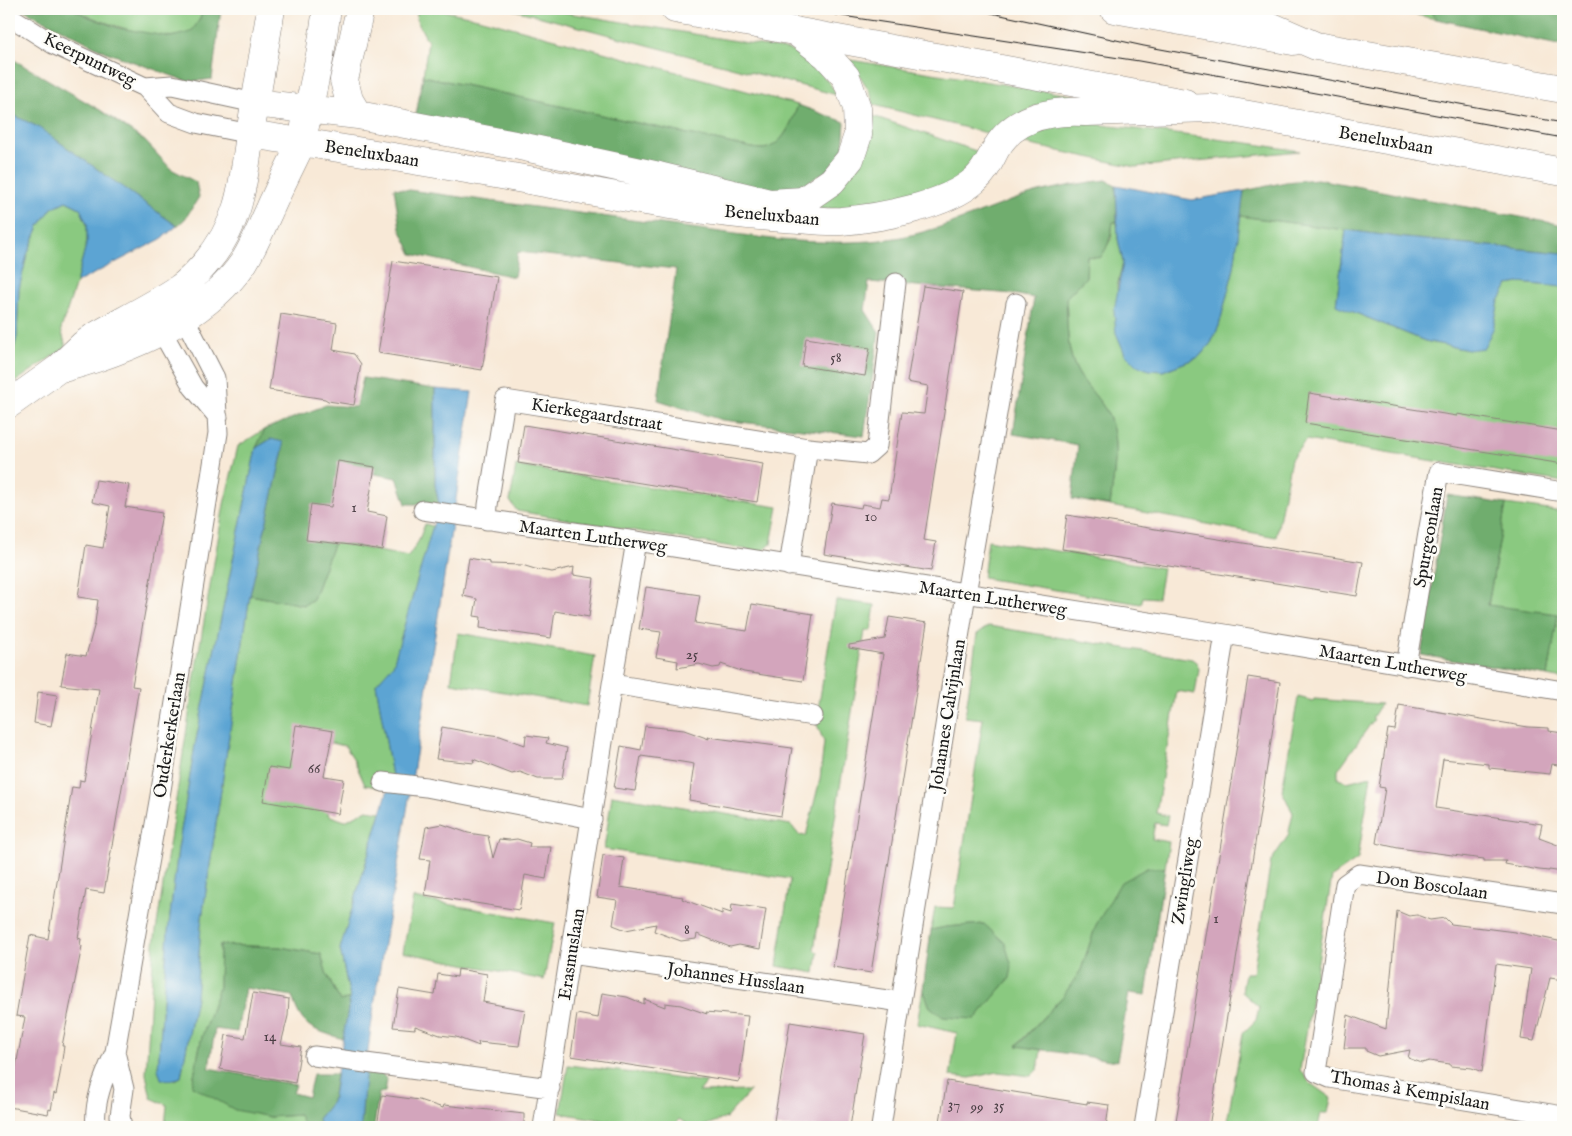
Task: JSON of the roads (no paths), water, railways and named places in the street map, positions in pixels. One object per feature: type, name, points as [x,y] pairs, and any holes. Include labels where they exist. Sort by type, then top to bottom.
[{"type":"main road","points":[[9,404],[58,369],[83,345],[180,288],[195,275],[219,248],[230,226],[243,186],[271,9]]},
{"type":"main road","points":[[58,369],[91,360],[123,348],[161,330],[211,298],[244,262],[259,236],[302,142],[328,9]]},
{"type":"main road","points":[[358,115],[349,100],[344,80],[360,9]]},
{"type":"main road","name":"Beneluxbaan","points":[[675,9],[1563,172]]},
{"type":"main road","points":[[1114,9],[1563,89]]},
{"type":"main road","points":[[1231,9],[1316,46]]},
{"type":"main road","points":[[255,103],[358,115],[529,148],[659,176],[770,203],[802,201],[832,181],[850,159],[858,135],[857,108],[846,77],[827,56],[795,31]]},
{"type":"main road","points":[[309,108],[344,80]]},
{"type":"main road","name":"Beneluxbaan","points":[[250,134],[461,167],[666,204],[757,216],[840,221],[900,212],[953,195],[974,181],[987,167],[998,146],[1012,129],[1043,114],[1067,110],[1086,112],[1210,108]]},
{"type":"street","name":"Keerpuntweg","points":[[9,16],[53,44],[145,86],[169,112],[196,123],[250,134]]},
{"type":"street","name":"Keerpuntweg","points":[[145,86],[172,85],[255,103]]},
{"type":"street","name":"Kierkegaardstraat","points":[[487,520],[505,400],[808,448],[868,454],[877,446],[896,283]]},
{"type":"street","points":[[180,288],[166,303],[162,315],[161,330],[193,387],[218,417]]},
{"type":"street","name":"Johannes Calvijnlaan","points":[[881,1127],[966,594],[1016,303]]},
{"type":"street","name":"Ouderkerkerlaan","points":[[96,1127],[95,1121],[101,1084],[115,1052],[161,790],[218,433],[215,378],[184,316]]},
{"type":"street","points":[[789,566],[808,448]]},
{"type":"street","name":"Spurgeonlaan","points":[[1406,666],[1439,472],[1563,492]]},
{"type":"street","name":"Maarten Lutherweg","points":[[423,510],[636,541],[1225,634],[1563,691]]},
{"type":"street","name":"Erasmuslaan","points":[[543,1127],[636,541]]},
{"type":"street","name":"Zwingliweg","points":[[1144,1127],[1225,634]]},
{"type":"street","points":[[612,684],[813,716]]},
{"type":"street","points":[[383,782],[426,787],[592,819]]},
{"type":"street","name":"Don Boscolaan","points":[[1316,1072],[1345,884],[1359,874],[1563,904]]},
{"type":"street","name":"Johannes Husslaan","points":[[571,954],[901,1002]]},
{"type":"street","name":"Ouderkerkerlaan","points":[[115,1052],[124,1089],[120,1116],[122,1127]]},
{"type":"street","points":[[314,1056],[550,1088]]},
{"type":"street","name":"Thomas à Kempislaan","points":[[1316,1072],[1330,1078],[1563,1116]]},
{"type":"water","points":[[9,113],[38,127],[177,226],[161,239],[76,283],[87,241],[87,224],[80,208],[66,201],[52,208],[39,226],[27,255],[19,289],[17,337],[9,370]]},
{"type":"water","points":[[1116,185],[1192,200],[1244,191],[1234,268],[1219,326],[1211,343],[1199,357],[1163,371],[1149,370],[1136,365],[1125,354],[1116,333],[1114,311],[1123,262],[1118,239]]},
{"type":"water","points":[[1346,230],[1405,238],[1563,253],[1563,287],[1519,283],[1508,285],[1499,301],[1493,329],[1484,348],[1468,350],[1425,341],[1336,305]]},
{"type":"water","points":[[435,389],[472,392],[423,711],[373,1010],[361,1127],[321,1127],[318,1119],[332,1102],[350,998],[340,949],[392,776],[376,684],[393,665],[439,504],[435,485]]},
{"type":"water","points":[[271,439],[283,442],[283,450],[250,595],[201,925],[196,997],[181,1077],[171,1080],[161,1079],[158,1069],[168,932],[178,849],[195,745],[256,448]]},
{"type":"tram line","points":[[804,9],[1139,61],[1563,138]]},
{"type":"tram line","points":[[973,9],[1144,46],[1563,123]]}]
